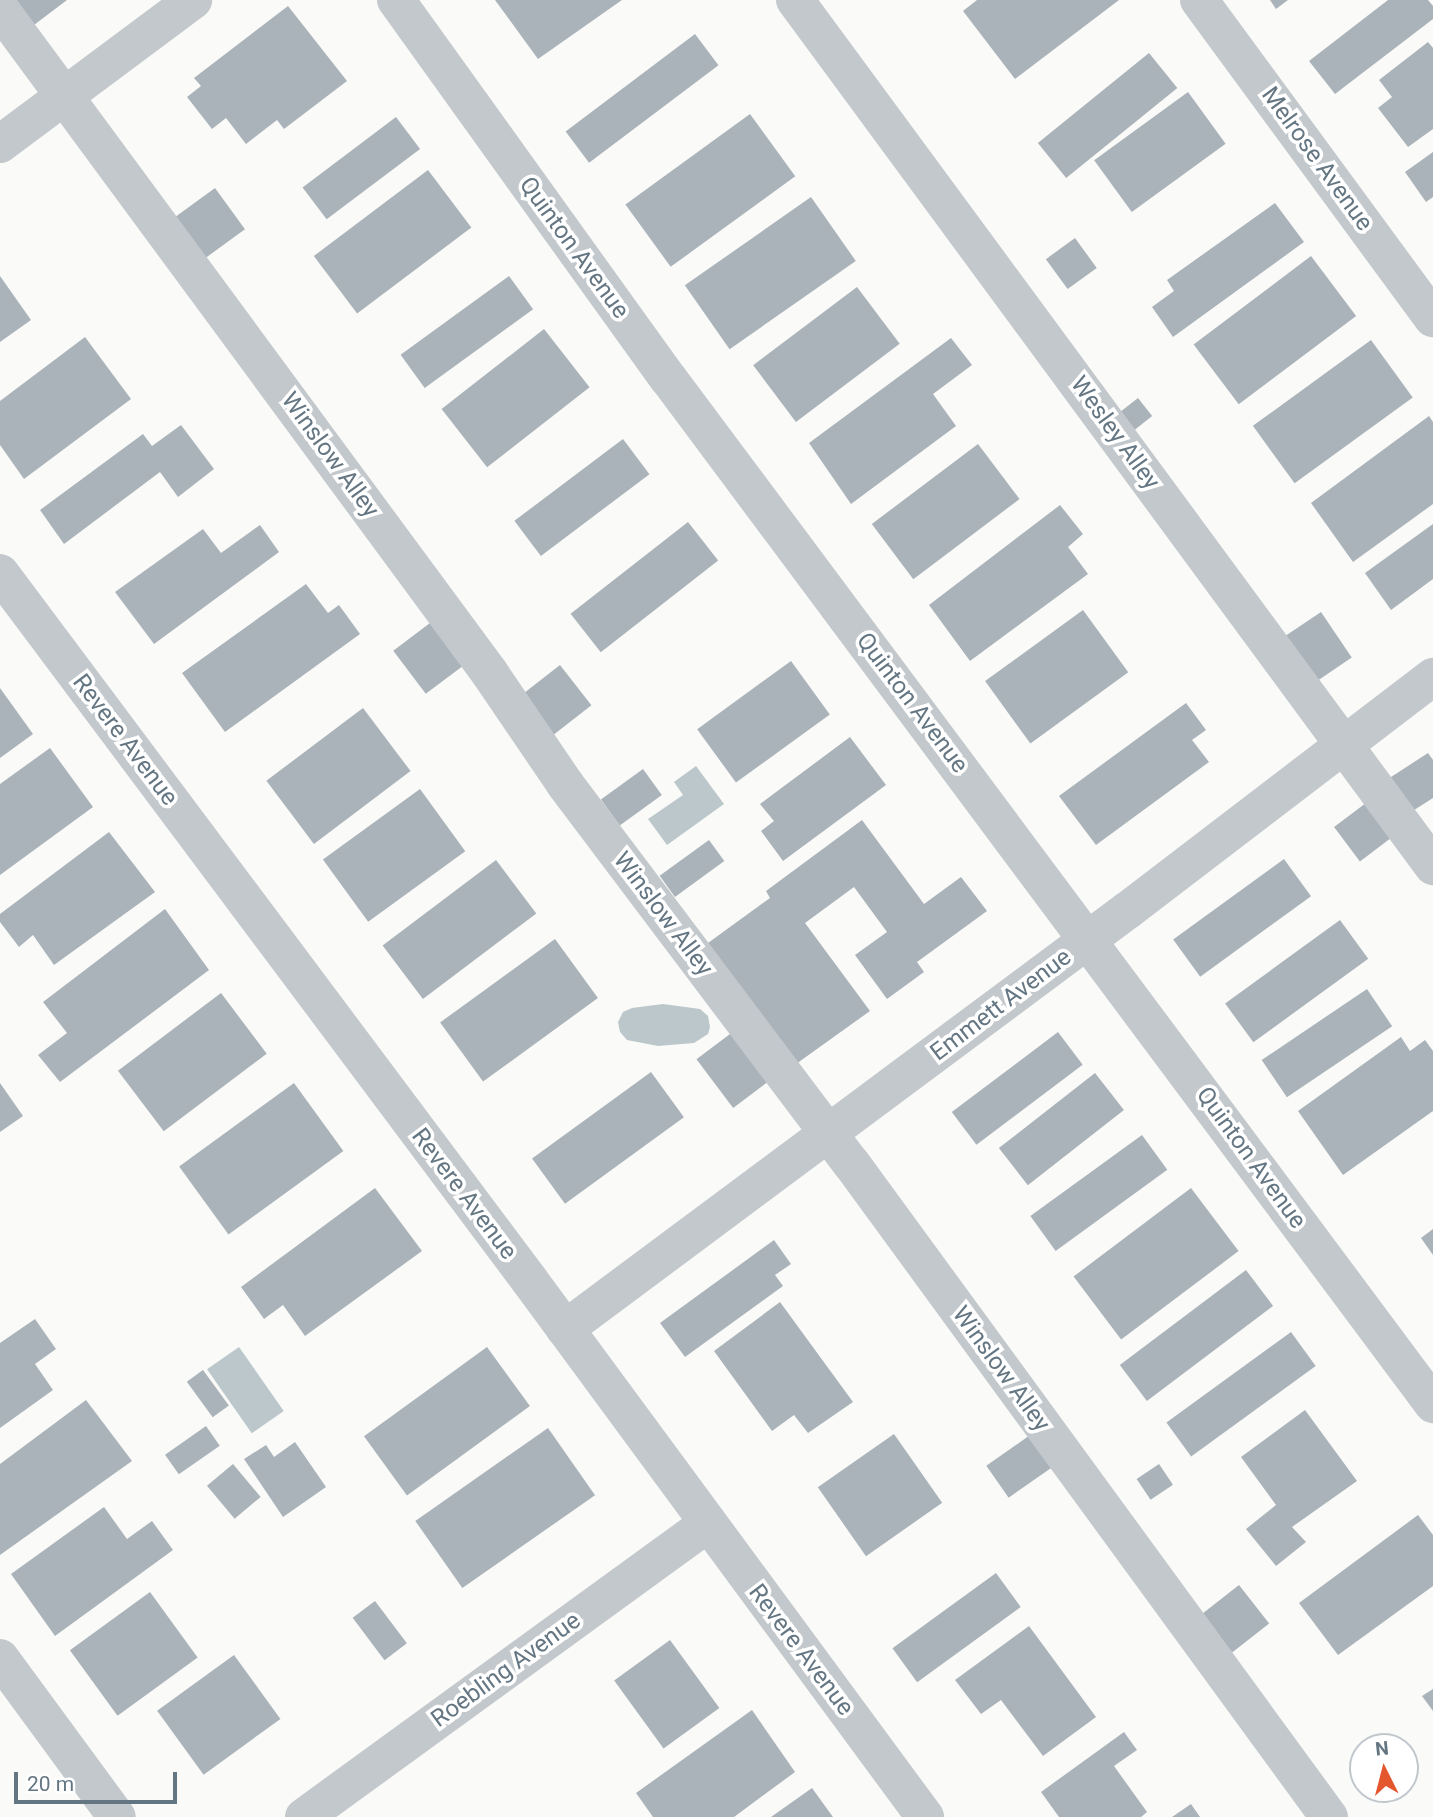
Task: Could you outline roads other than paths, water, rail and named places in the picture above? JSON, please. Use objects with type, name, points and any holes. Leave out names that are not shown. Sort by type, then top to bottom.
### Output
[{"type":"street","points":[[0,144],[193,0]]},
{"type":"street","name":"Quinton Avenue","points":[[396,0],[668,378],[1089,939],[1433,1404]]},
{"type":"street","name":"Wesley Alley","points":[[794,0],[1433,866]]},
{"type":"street","name":"Melrose Avenue","points":[[1199,0],[1433,318]]},
{"type":"street","name":"Winslow Alley","points":[[0,9],[489,672],[565,784],[829,1134],[1329,1817]]},
{"type":"street","name":"Revere Avenue","points":[[0,573],[565,1329],[925,1817]]},
{"type":"street","name":"Emmett Avenue","points":[[565,1329],[1089,939],[1342,743],[1433,677]]},
{"type":"street","name":"Roebling Avenue","points":[[304,1817],[708,1524]]},
{"type":"street","points":[[0,1658],[117,1817]]}]
